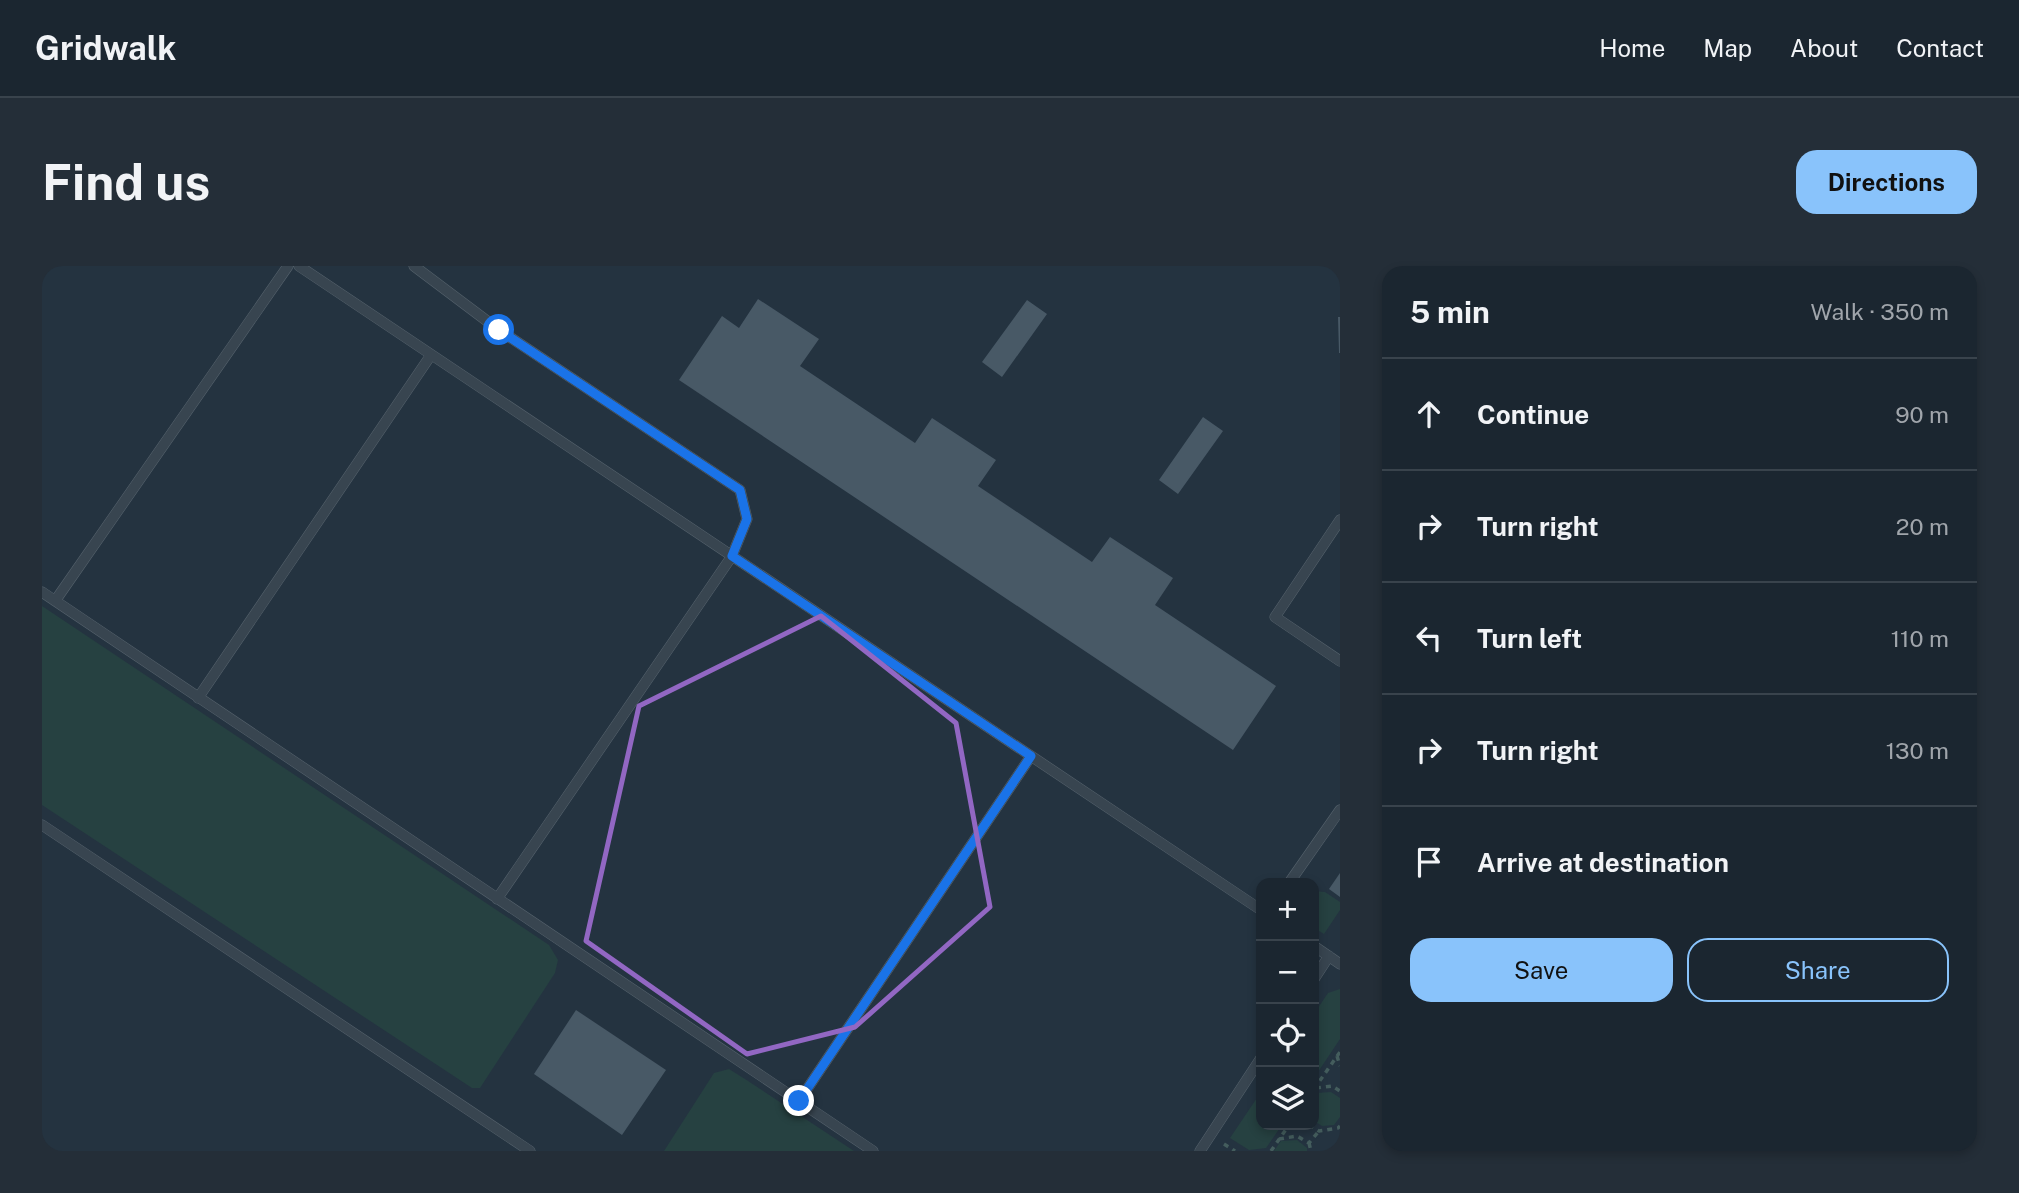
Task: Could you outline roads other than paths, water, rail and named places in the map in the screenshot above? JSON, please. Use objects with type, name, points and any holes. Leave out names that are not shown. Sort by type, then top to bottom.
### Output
[{"type":"lane","points":[[55,601],[288,266]]},
{"type":"lane","points":[[299,266],[1256,907]]},
{"type":"lane","points":[[414,266],[499,330],[740,490],[747,519],[732,556],[497,898]]},
{"type":"lane","points":[[198,698],[431,355]]},
{"type":"lane","points":[[1340,520],[1275,617],[1340,661]]},
{"type":"lane","points":[[42,593],[873,1151]]},
{"type":"lane","points":[[799,1101],[1031,756]]},
{"type":"lane","points":[[1292,878],[1340,810]]},
{"type":"lane","points":[[42,825],[530,1151]]},
{"type":"lane","points":[[1319,949],[1340,964]]},
{"type":"lane","points":[[1319,971],[1329,956]]},
{"type":"lane","points":[[1200,1151],[1256,1066]]}]
